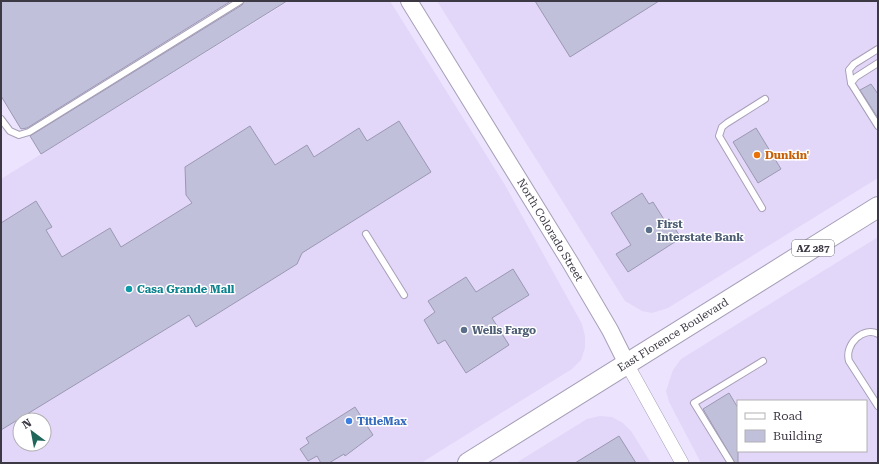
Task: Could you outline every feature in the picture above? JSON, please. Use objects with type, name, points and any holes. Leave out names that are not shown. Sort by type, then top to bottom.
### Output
[{"type":"main road","name":"East Florence Boulevard","points":[[468,463],[878,207]]},
{"type":"street","name":"North Colorado Street","points":[[409,1],[570,262],[610,330],[627,364],[682,463]]},
{"type":"lane","points":[[1,119],[10,131],[19,135],[29,132],[240,1]]},
{"type":"lane","points":[[878,50],[854,64],[849,70],[851,83],[878,126]]},
{"type":"lane","points":[[851,83],[856,77],[878,63]]},
{"type":"lane","points":[[762,208],[718,136],[722,127],[727,123],[765,99]]},
{"type":"lane","points":[[366,234],[404,295]]},
{"type":"lane","points":[[878,334],[873,331],[857,338],[848,348],[847,354],[849,361],[878,406]]},
{"type":"lane","points":[[731,463],[694,402],[763,361]]},
{"type":"shaded area","points":[[289,1],[390,1],[505,185],[582,324],[585,336],[585,348],[581,360],[572,369],[421,463],[1,463],[1,179]]},
{"type":"shaded area","points":[[437,1],[878,1],[878,178],[668,308],[652,313],[642,311],[625,301]]},
{"type":"shaded area","points":[[878,237],[878,463],[701,463],[669,402],[666,391],[673,370],[681,359]]},
{"type":"shaded area","points":[[600,416],[612,417],[623,423],[631,431],[651,463],[516,463],[587,419]]},
{"type":"building","points":[[1,1],[231,1],[27,128],[21,129],[1,96]]},
{"type":"building","points":[[244,1],[287,1],[41,154],[30,136],[242,5]]},
{"type":"building","points":[[535,1],[659,1],[570,57]]},
{"type":"building","points":[[871,84],[878,94],[878,118],[860,90]]},
{"type":"building","name":"Casa Grande Mall","points":[[399,121],[431,172],[302,253],[297,264],[196,327],[189,315],[30,412],[12,412],[12,423],[1,430],[1,223],[36,201],[52,227],[46,230],[62,257],[110,228],[121,247],[192,203],[186,195],[185,167],[250,126],[275,165],[307,145],[314,157],[359,128],[367,141]]},
{"type":"building","name":"Dunkin'","points":[[756,128],[781,169],[758,183],[733,142]]},
{"type":"building","name":"First Interstate Bank","points":[[642,193],[649,204],[653,202],[665,221],[669,219],[681,238],[628,272],[616,254],[631,245],[611,213]]},
{"type":"building","name":"Wells Fargo","points":[[513,269],[529,295],[492,318],[509,345],[466,373],[445,340],[438,344],[424,320],[435,312],[428,301],[466,277],[476,292]]},
{"type":"building","points":[[729,393],[737,406],[738,463],[735,463],[703,409]]},
{"type":"building","name":"TitleMax","points":[[355,407],[373,435],[345,456],[344,454],[329,463],[321,463],[317,456],[308,461],[300,449],[309,443],[306,438]]},
{"type":"building","points":[[619,436],[636,463],[575,463]]},
{"type":"place","name":"Dunkin'","points":[[757,155]]},
{"type":"place","name":"First Interstate Bank","points":[[649,230]]},
{"type":"place","name":"Casa Grande Mall","points":[[129,289]]},
{"type":"place","name":"Wells Fargo","points":[[464,330]]},
{"type":"place","name":"TitleMax","points":[[349,421]]}]
